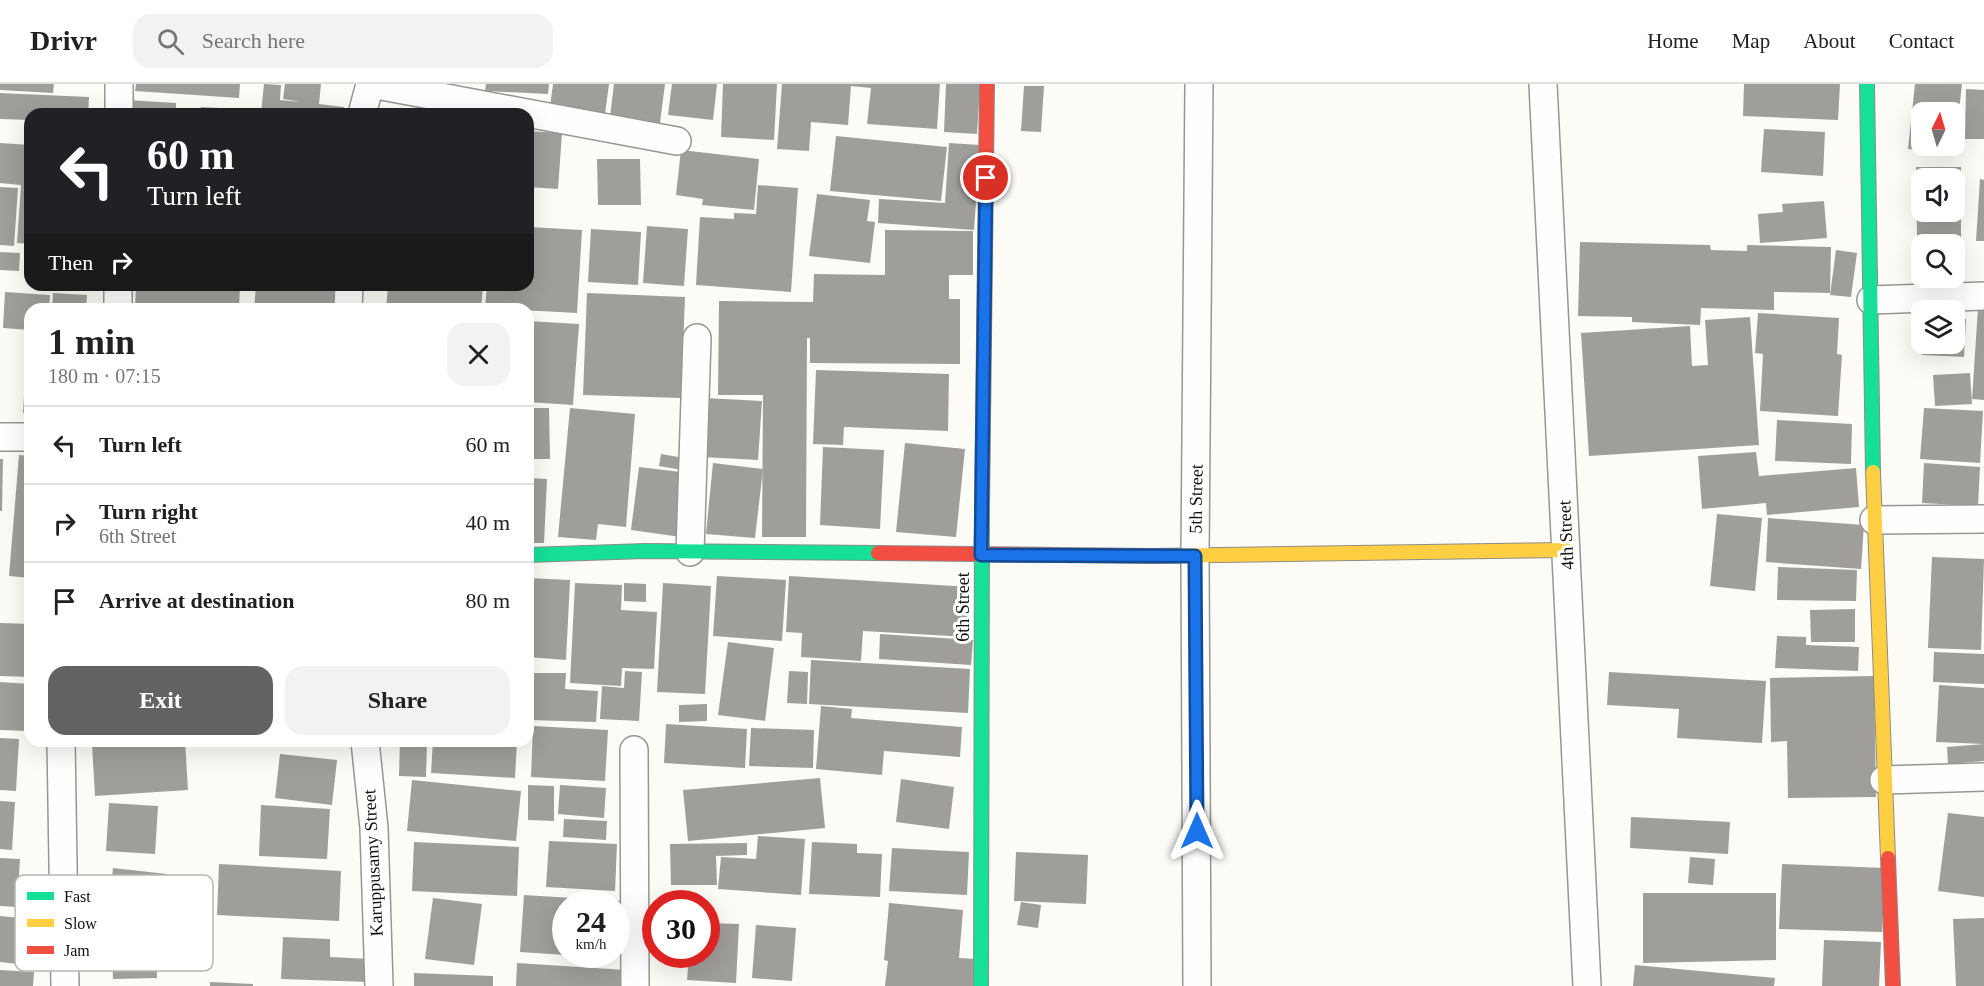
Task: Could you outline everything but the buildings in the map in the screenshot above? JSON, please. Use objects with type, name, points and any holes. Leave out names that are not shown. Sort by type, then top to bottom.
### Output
[{"type":"street","points":[[119,84],[119,108]]},
{"type":"street","points":[[364,108],[370,84],[499,108]]},
{"type":"street","name":"6th Street","points":[[981,986],[981,555],[987,84]]},
{"type":"street","name":"5th Street","points":[[1197,986],[1195,556],[1199,84]]},
{"type":"street","name":"4th Street","points":[[1543,84],[1587,986]]},
{"type":"street","points":[[1867,84],[1875,520],[1893,986]]},
{"type":"street","points":[[534,114],[677,141]]},
{"type":"street","points":[[1871,300],[1984,296]]},
{"type":"street","points":[[690,552],[697,338]]},
{"type":"street","points":[[0,437],[24,437]]},
{"type":"street","points":[[1875,520],[1984,519]]},
{"type":"street","points":[[534,555],[690,552],[1195,556],[1566,550]]},
{"type":"street","points":[[61,747],[63,875]]},
{"type":"street","name":"Karuppusamy Street","points":[[365,747],[374,828],[379,986]]},
{"type":"street","points":[[634,750],[635,986]]},
{"type":"street","points":[[1884,780],[1984,777]]},
{"type":"street","points":[[65,971],[65,986]]},
{"type":"traffic: fast","points":[[1867,84],[1873,472]]},
{"type":"traffic: fast","points":[[981,986],[982,508]]},
{"type":"traffic: fast","points":[[534,555],[645,551],[878,553]]},
{"type":"traffic: slow","points":[[1873,472],[1888,858]]},
{"type":"traffic: slow","points":[[1151,556],[1567,550]]},
{"type":"traffic: jam","points":[[982,508],[987,84]]},
{"type":"traffic: jam","points":[[878,553],[1151,556]]},
{"type":"traffic: jam","points":[[1888,858],[1893,986]]},
{"type":"route","points":[[986,178],[981,555],[1195,556],[1197,831]]}]
